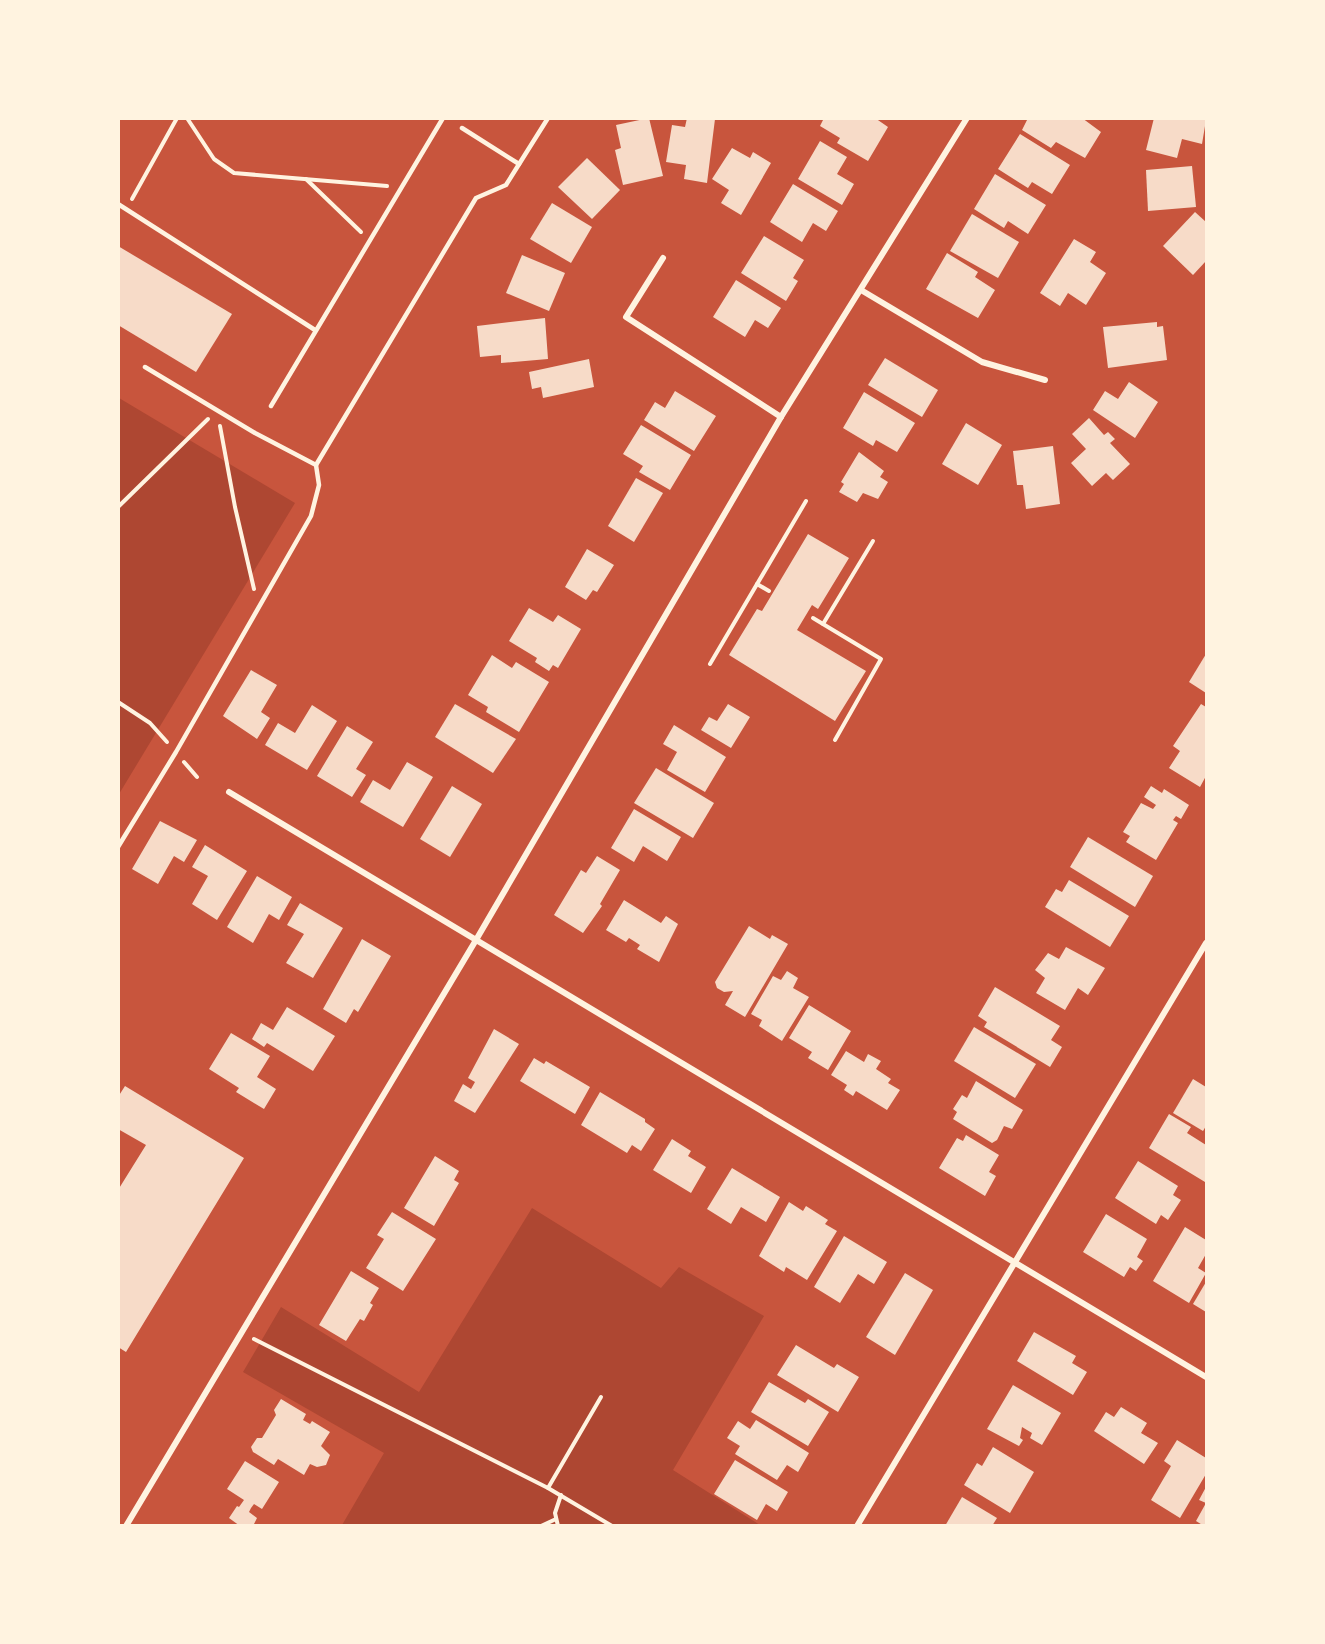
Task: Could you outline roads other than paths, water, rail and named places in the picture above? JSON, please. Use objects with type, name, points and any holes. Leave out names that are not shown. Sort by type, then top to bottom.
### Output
[{"type":"street","points":[[126,1526],[476,940],[781,417],[967,118]]},
{"type":"street","points":[[663,258],[626,317],[781,417]]},
{"type":"street","points":[[861,290],[982,362],[1045,380]]},
{"type":"street","points":[[229,792],[1017,1261],[1206,1377]]},
{"type":"street","points":[[857,1526],[1206,943]]},
{"type":"lane","points":[[271,406],[399,188],[443,118]]},
{"type":"lane","points":[[118,848],[176,752],[310,516],[319,485],[316,465],[476,198],[506,185],[548,118]]},
{"type":"lane","points":[[462,128],[519,164]]},
{"type":"lane","points":[[118,204],[315,330]]},
{"type":"lane","points":[[145,367],[217,411],[316,465]]}]
